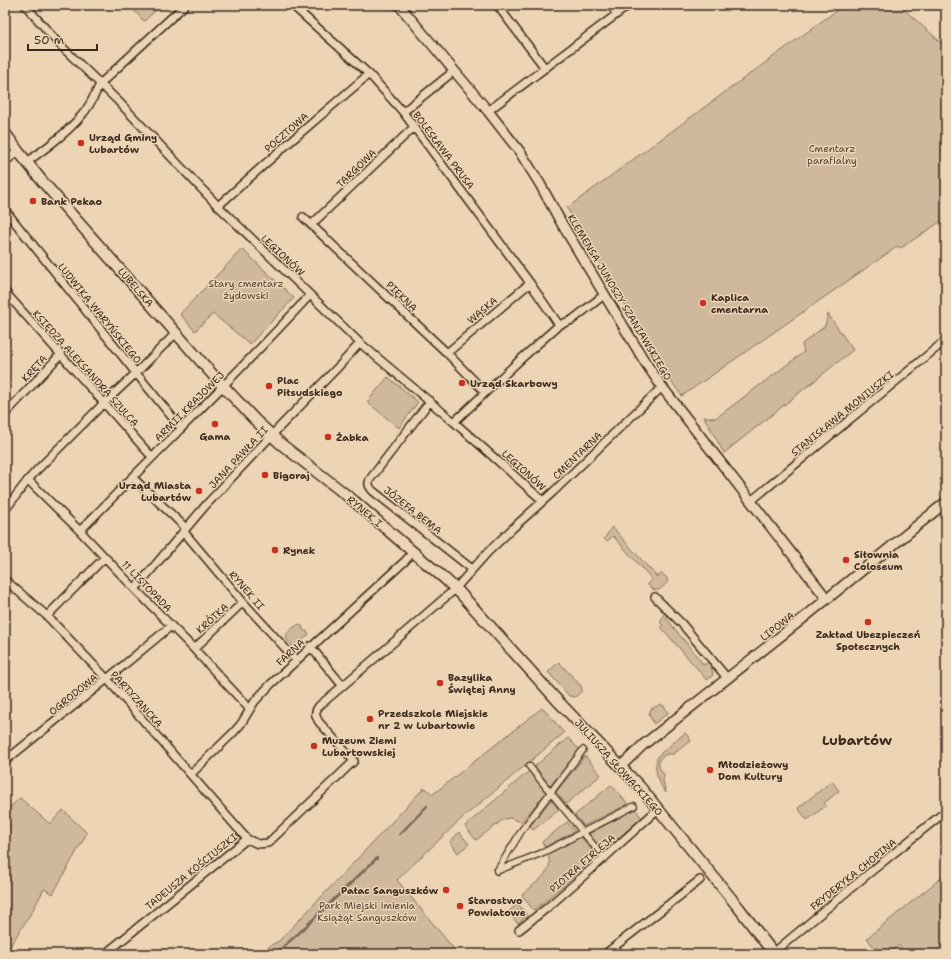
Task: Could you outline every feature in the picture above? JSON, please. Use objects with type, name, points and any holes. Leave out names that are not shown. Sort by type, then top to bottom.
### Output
[{"type":"main road","name":"LUBELSKA","points":[[5,133],[47,187],[176,333],[247,411],[272,436]]},
{"type":"main road","name":"RYNEK I","points":[[272,436],[354,501],[456,589]]},
{"type":"main road","name":"JULIUSZA SŁOWACKIEGO","points":[[456,589],[556,699],[640,787],[738,908],[773,954]]},
{"type":"street","name":"LEGIONÓW","points":[[25,5],[59,44],[118,101],[218,206],[360,343],[430,401],[543,501]]},
{"type":"street","points":[[27,162],[71,127],[83,114],[100,84],[185,5]]},
{"type":"street","name":"BOLESŁAWA PRUSA","points":[[292,5],[369,74],[403,112],[560,325]]},
{"type":"street","name":"KLEMENSA JUNOSZY SZANIAWSKIEGO","points":[[398,5],[488,111],[520,152],[604,295],[662,387],[828,599]]},
{"type":"street","points":[[498,5],[545,68]]},
{"type":"street","points":[[610,5],[617,14]]},
{"type":"street","points":[[488,111],[629,5]]},
{"type":"street","points":[[403,112],[454,71]]},
{"type":"street","name":"POCZTOWA","points":[[218,206],[369,74]]},
{"type":"street","name":"TARGOWA","points":[[312,224],[414,127]]},
{"type":"street","points":[[5,162],[18,151]]},
{"type":"street","name":"LUDWIKA WARYŃSKIEGO","points":[[5,210],[181,428]]},
{"type":"street","name":"PIĘKNA","points":[[303,217],[447,353],[485,392]]},
{"type":"street","name":"WĄSKA","points":[[447,353],[530,283]]},
{"type":"street","name":"KSIĘDZA ALEKSANDRA SZULCA","points":[[5,292],[152,457]]},
{"type":"street","name":"ARMII KRAJOWEJ","points":[[80,531],[224,386],[310,295]]},
{"type":"street","points":[[454,422],[520,359],[560,325],[572,320],[604,295]]},
{"type":"street","points":[[5,510],[28,480],[176,333]]},
{"type":"street","name":"STANISŁAWA MONIUSZKI","points":[[751,501],[946,340]]},
{"type":"street","name":"JANA PAWŁA II","points":[[135,589],[185,530],[360,343]]},
{"type":"street","name":"KRĘTA","points":[[5,414],[61,354]]},
{"type":"street","name":"CMENTARNA","points":[[456,589],[472,569],[493,547],[662,387]]},
{"type":"street","name":"JÓZEFA BEMA","points":[[430,401],[371,478],[369,481],[370,489],[472,569]]},
{"type":"street","name":"RYNEK II","points":[[132,477],[185,530],[243,602],[296,660]]},
{"type":"street","name":"11 LISTOPADA","points":[[28,480],[106,557],[250,709]]},
{"type":"street","name":"LIPOWA","points":[[620,767],[640,748],[828,599],[946,502]]},
{"type":"street","name":"FARNA","points":[[191,774],[241,724],[262,692],[413,552]]},
{"type":"street","points":[[47,616],[106,557]]},
{"type":"street","name":"PARTYZANCKA","points":[[5,580],[47,616],[107,679],[246,839]]},
{"type":"street","name":"TADEUSZA KOŚCIUSZKI","points":[[105,954],[246,839],[258,844],[268,843],[354,761],[319,722],[315,711],[342,685],[456,589]]},
{"type":"street","points":[[655,597],[682,624],[728,679]]},
{"type":"street","name":"KRÓTKA","points":[[194,649],[243,602]]},
{"type":"street","name":"OGRODOWA","points":[[5,761],[171,626]]},
{"type":"street","points":[[310,646],[342,685]]},
{"type":"street","points":[[583,750],[522,830],[497,871],[544,852],[634,806]]},
{"type":"street","points":[[529,766],[604,858]]},
{"type":"street","name":"PIOTRA FIRLEJA","points":[[518,930],[548,907],[658,809]]},
{"type":"street","name":"FRYDERYKA CHOPINA","points":[[773,954],[946,811]]},
{"type":"street","points":[[605,954],[700,880]]},
{"type":"green space","points":[[162,5],[144,21],[130,6]]},
{"type":"green space","name":"Cmentarz parafialny","points":[[844,5],[899,5],[946,47],[946,218],[901,248],[898,246],[682,396],[664,372],[567,208]]},
{"type":"green space","name":"Stary cmentarz żydowski","points":[[242,249],[294,298],[250,344],[213,314],[195,331],[180,314]]},
{"type":"green space","points":[[828,314],[853,350],[724,453],[704,417],[716,418],[804,352],[802,344],[825,326]]},
{"type":"green space","points":[[388,377],[418,402],[399,428],[367,402]]},
{"type":"green space","points":[[612,527],[657,577],[661,574],[666,576],[668,581],[663,587],[655,590],[650,587],[647,584],[652,579],[613,536],[607,541],[604,539]]},
{"type":"green space","points":[[666,610],[671,614],[666,618],[704,665],[708,662],[711,665],[713,675],[707,680],[661,627],[663,625],[660,622]]},
{"type":"green space","points":[[299,624],[302,626],[304,631],[308,632],[309,634],[296,646],[294,646],[288,641],[286,636],[289,631]]},
{"type":"green space","points":[[559,662],[581,686],[582,691],[575,697],[569,696],[548,672]]},
{"type":"green space","points":[[661,704],[668,713],[654,724],[649,714],[651,709]]},
{"type":"green space","name":"Park Miejski imienia Książąt Sanguszków","points":[[542,708],[564,733],[460,820],[397,880],[458,954],[261,954],[271,945],[279,941],[424,788],[427,789],[432,795]]},
{"type":"green space","points":[[685,733],[691,741],[673,754],[664,755],[661,757],[659,763],[659,767],[664,774],[663,781],[666,793],[658,779],[656,769],[657,758]]},
{"type":"green space","points":[[568,738],[580,750],[550,786],[535,766]]},
{"type":"green space","points":[[585,756],[601,775],[566,804],[556,792]]},
{"type":"green space","points":[[529,771],[546,793],[521,822],[510,818],[504,819],[476,840],[465,826]]},
{"type":"green space","points":[[832,781],[839,791],[824,803],[826,806],[807,820],[798,808]]},
{"type":"green space","points":[[611,785],[628,804],[584,826],[575,815]]},
{"type":"green space","points":[[20,798],[50,824],[63,810],[87,833],[53,894],[44,889],[33,910],[5,954],[5,834],[11,826],[5,822],[5,812]]},
{"type":"green space","points":[[551,800],[559,810],[533,830],[530,826]]},
{"type":"green space","points":[[635,809],[642,818],[603,851],[589,834]]},
{"type":"green space","points":[[567,822],[575,831],[545,847],[542,842]]},
{"type":"green space","points":[[459,832],[469,844],[458,853],[450,842]]},
{"type":"green space","points":[[581,837],[597,856],[533,910],[522,895],[547,871],[549,867],[548,854]]},
{"type":"green space","points":[[946,874],[946,942],[932,954],[906,954],[899,945],[888,954],[879,954],[867,938]]},
{"type":"green space","points":[[518,904],[527,915],[519,923],[517,923],[508,912]]},
{"type":"waterway","points":[[400,834],[427,806]]},
{"type":"waterway","points":[[275,954],[377,858]]},
{"type":"place","name":"Urząd Gminy Lubartów","points":[[81,143]]},
{"type":"place","name":"Bank Pekao","points":[[33,201]]},
{"type":"place","name":"Kaplica cmentarna","points":[[703,303]]},
{"type":"place","name":"Urząd Skarbowy","points":[[462,383]]},
{"type":"place","name":"Plac Piłsudskiego","points":[[269,386]]},
{"type":"place","name":"Gama","points":[[215,424]]},
{"type":"place","name":"Żabka","points":[[328,437]]},
{"type":"place","name":"Bigoraj","points":[[265,475]]},
{"type":"place","name":"Urząd Miasta Lubartów","points":[[199,491]]},
{"type":"place","name":"Rynek","points":[[275,550]]},
{"type":"place","name":"Siłownia Coloseum","points":[[846,560]]},
{"type":"place","name":"Zakład Ubezpieczeń Społecznych","points":[[868,622]]},
{"type":"place","name":"Bazylika Świętej Anny","points":[[440,683]]},
{"type":"place","name":"Przedszkole Miejskie nr 2 w Lubartowie","points":[[370,719]]},
{"type":"place","name":"Muzeum Ziemi Lubartowskiej","points":[[314,746]]},
{"type":"place","name":"Młodzieżowy Dom Kultury","points":[[710,770]]},
{"type":"place","name":"Pałac Sanguszków","points":[[446,890]]},
{"type":"place","name":"Starostwo Powiatowe","points":[[460,906]]},
{"type":"district","name":"Lubartów","points":[[857,740]]}]
